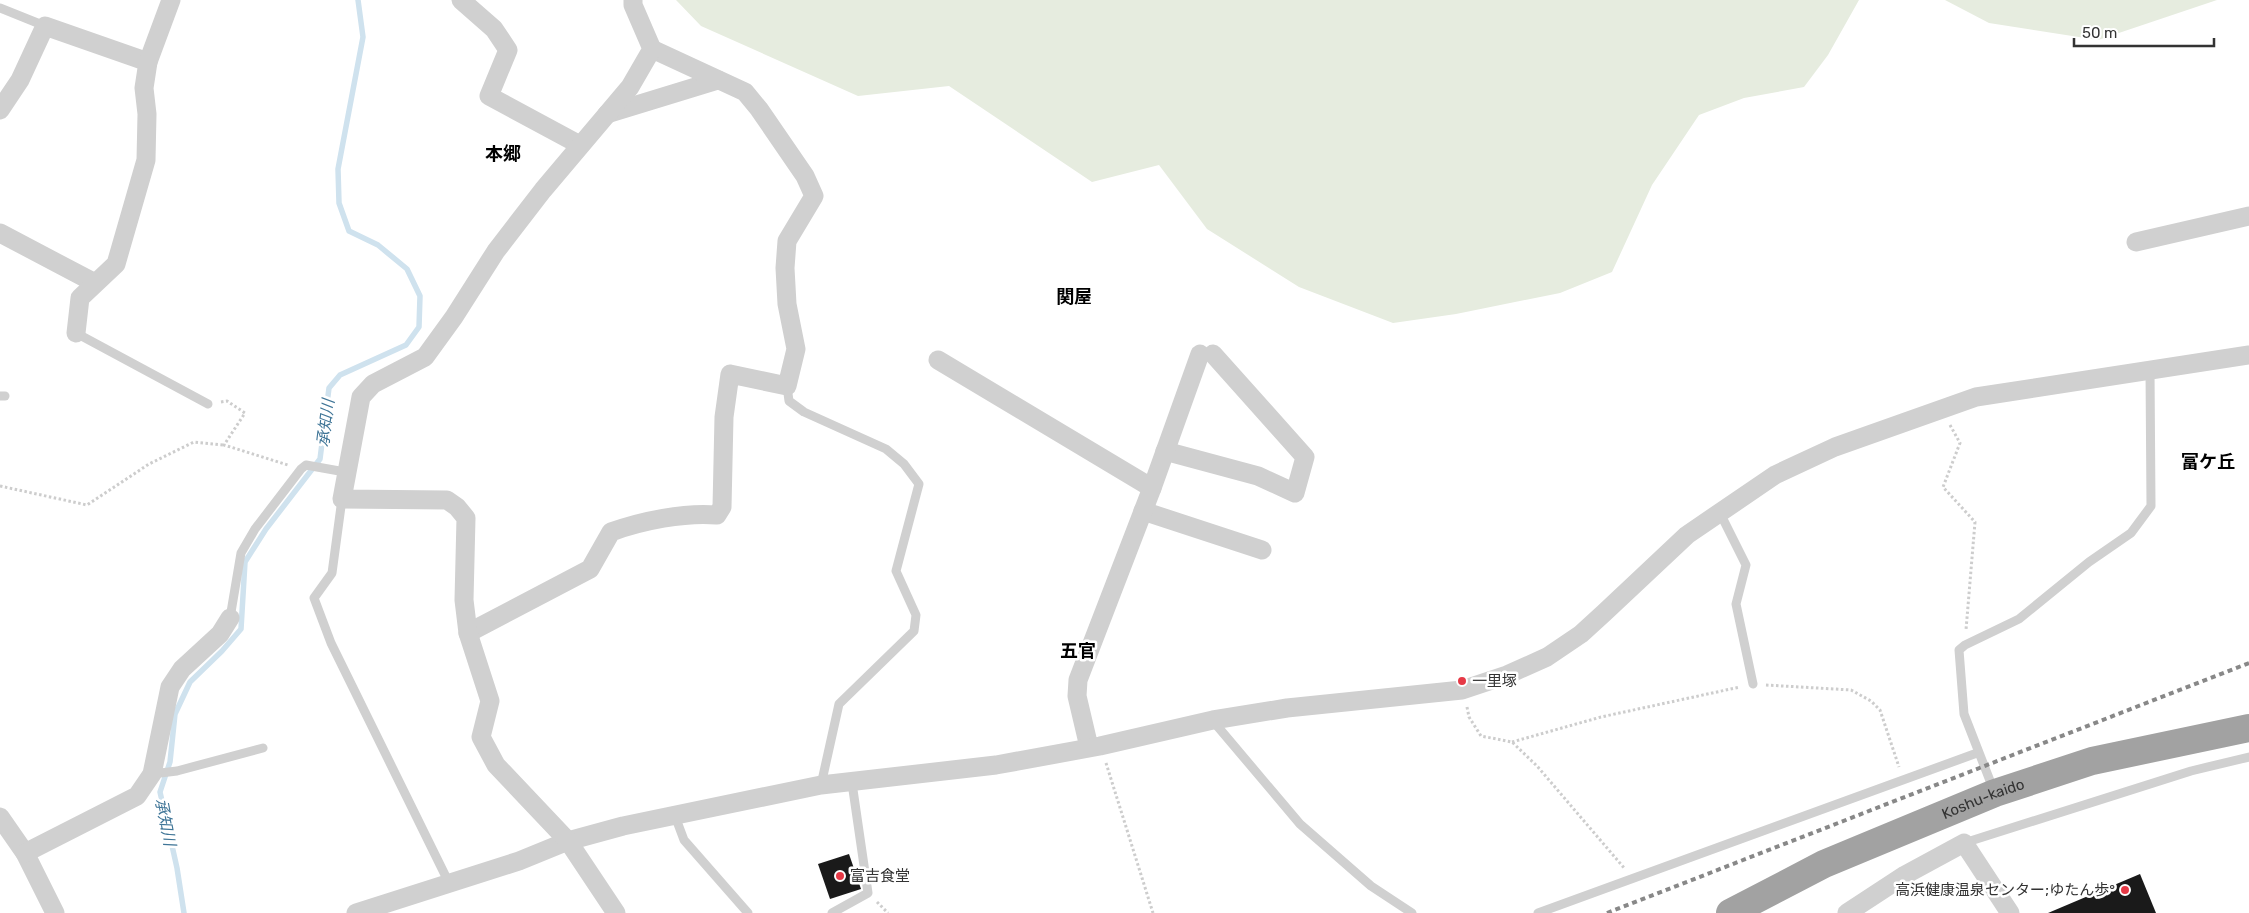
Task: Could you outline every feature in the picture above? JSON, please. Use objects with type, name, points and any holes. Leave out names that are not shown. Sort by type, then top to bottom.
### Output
[{"type":"highway","name":"Koshu-kaido","points":[[1730,913],[1824,864],[1995,794],[2092,761],[2249,728]]},
{"type":"street","points":[[76,333],[80,298],[116,264],[146,160],[147,114],[144,88],[148,62],[172,0]]},
{"type":"street","points":[[461,0],[494,29],[508,50],[489,96],[580,145]]},
{"type":"street","points":[[468,633],[590,569],[611,532],[627,526],[699,513],[717,515],[722,507],[724,417],[730,374],[787,386],[796,350],[787,304],[785,268],[787,241],[814,196],[805,176],[759,109],[745,92],[652,49],[633,5],[633,0]]},
{"type":"street","points":[[0,110],[20,80],[44,26],[148,62]]},
{"type":"street","points":[[616,913],[568,841],[496,765],[481,737],[490,701],[468,633],[464,600],[466,518],[457,507],[447,500],[342,499],[345,472],[361,397],[373,384],[425,357],[454,317],[496,251],[543,190],[630,87],[652,49]]},
{"type":"street","points":[[606,114],[718,80]]},
{"type":"street","points":[[2136,242],[2249,216]]},
{"type":"street","points":[[0,233],[95,283]]},
{"type":"street","points":[[1095,746],[1077,696],[1078,680],[1165,451],[1207,354],[1305,457],[1295,493],[1258,476],[1165,451]]},
{"type":"street","points":[[356,913],[388,908],[449,883],[519,861],[568,841],[623,826],[821,785],[852,783],[996,765],[1213,720],[1287,708],[1462,690],[1507,675],[1547,657],[1604,613],[1687,535],[1719,511],[1775,475],[1826,451],[1976,397],[2249,355]]},
{"type":"street","points":[[938,360],[1152,488]]},
{"type":"street","points":[[1143,511],[1262,550]]},
{"type":"street","points":[[25,853],[137,796],[157,773],[170,687],[182,669],[220,634],[230,618]]},
{"type":"street","points":[[0,817],[25,853],[55,913]]},
{"type":"street","points":[[1847,913],[1904,875],[1964,843],[2010,913]]},
{"type":"lane","points":[[0,8],[44,26]]},
{"type":"lane","points":[[76,333],[208,404]]},
{"type":"lane","points":[[1995,794],[1964,714],[1958,650],[2019,619],[2089,562],[2131,533],[2151,506],[2150,370]]},
{"type":"lane","points":[[787,386],[789,401],[804,412],[886,449],[904,464],[920,484],[896,571],[916,615],[914,631],[839,704],[821,785]]},
{"type":"lane","points":[[230,618],[241,553],[255,529],[301,469],[306,465],[345,472]]},
{"type":"lane","points":[[342,499],[332,573],[314,598],[331,643],[449,883]]},
{"type":"lane","points":[[1719,511],[1746,565],[1736,604],[1753,684]]},
{"type":"lane","points":[[1213,720],[1300,824],[1371,886],[1412,913]]},
{"type":"lane","points":[[157,773],[177,771],[263,748]]},
{"type":"lane","points":[[1538,913],[1978,753]]},
{"type":"lane","points":[[1964,843],[2191,771],[2249,757]]},
{"type":"lane","points":[[832,913],[868,893],[852,783]]},
{"type":"lane","points":[[675,816],[684,840],[748,913]]},
{"type":"path","points":[[208,404],[227,400],[245,413],[224,445]]},
{"type":"path","points":[[1940,409],[1960,443],[1942,487],[1975,522],[1965,645]]},
{"type":"path","points":[[0,486],[87,505],[149,464],[194,442],[224,445],[301,469]]},
{"type":"path","points":[[1462,690],[1469,717],[1481,736],[1512,742],[1601,717],[1753,684],[1851,690],[1871,701],[1880,710],[1904,781]]},
{"type":"path","points":[[1512,742],[1537,766],[1634,879]]},
{"type":"path","points":[[1095,746],[1153,913]]},
{"type":"shaded area","points":[[676,0],[1859,0],[1828,55],[1804,87],[1744,98],[1699,115],[1652,185],[1612,272],[1560,293],[1456,314],[1393,323],[1299,287],[1207,229],[1159,165],[1092,182],[949,86],[858,96],[701,26]]},
{"type":"shaded area","points":[[1945,0],[2217,0],[2098,40],[1989,23]]},
{"type":"building","name":"富吉食堂","points":[[849,854],[861,889],[830,899],[818,864]]},
{"type":"building","name":"高浜健康温泉センター;ゆたん歩°","points":[[2140,874],[2156,913],[2048,913]]},
{"type":"waterway","name":"承知川","points":[[184,913],[177,868],[160,792],[170,762],[175,714],[190,682],[222,651],[241,629],[245,562],[266,529],[320,459],[329,388],[340,375],[406,345],[419,327],[420,296],[407,269],[378,245],[349,231],[339,203],[338,169],[363,37],[358,0]]},
{"type":"railway","points":[[1607,913],[2249,663]]},
{"type":"place","name":"一里塚","points":[[1462,681]]},
{"type":"place","name":"富吉食堂","points":[[840,876]]},
{"type":"place","name":"高浜健康温泉センター;ゆたん歩°","points":[[2125,890]]},
{"type":"district","name":"本郷","points":[[503,154]]},
{"type":"district","name":"関屋","points":[[1074,297]]},
{"type":"district","name":"富ケ丘","points":[[2208,462]]},
{"type":"district","name":"五官","points":[[1078,651]]}]
